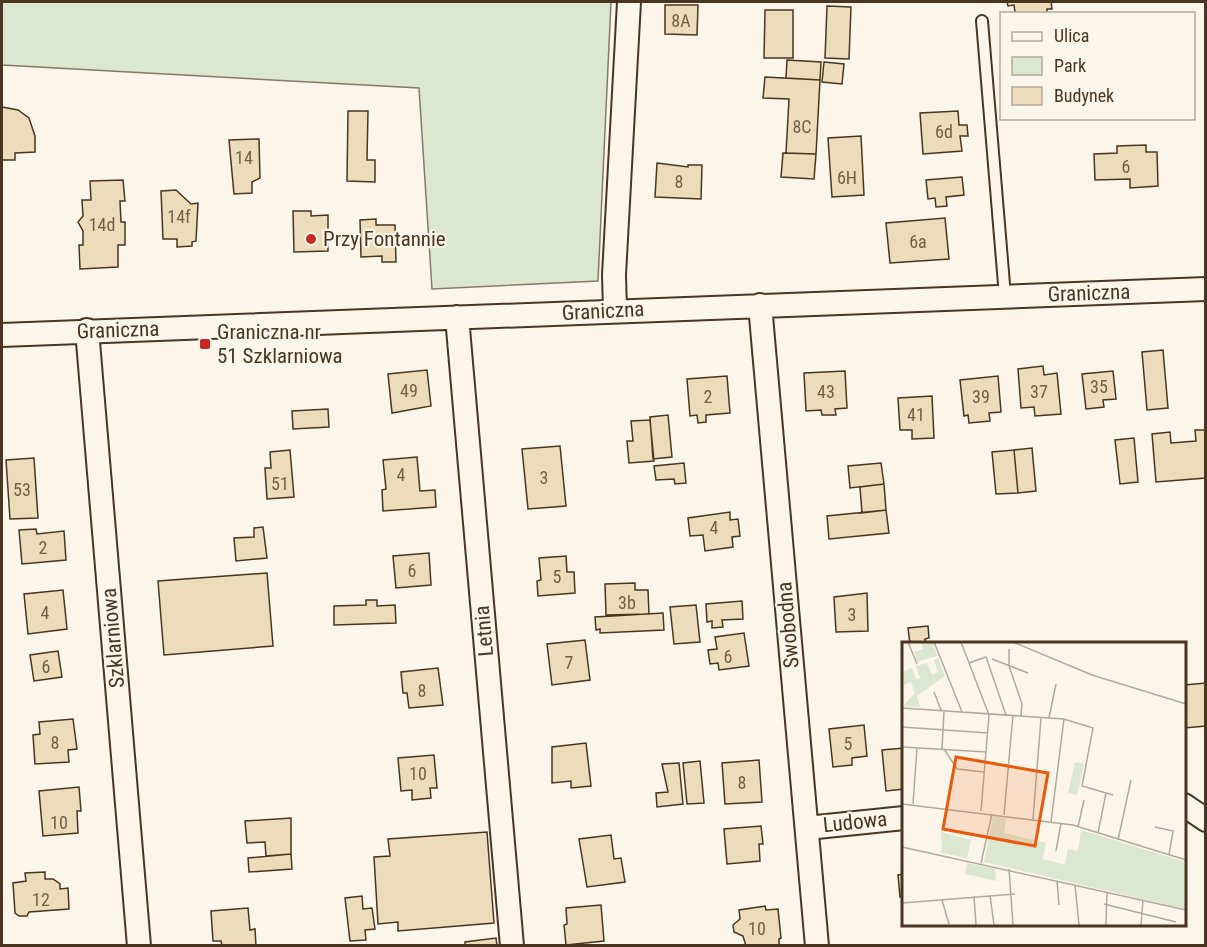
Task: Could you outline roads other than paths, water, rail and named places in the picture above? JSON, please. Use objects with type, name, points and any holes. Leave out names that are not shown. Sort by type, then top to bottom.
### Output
[{"type":"street","points":[[615,311],[614,275],[629,2]]},
{"type":"street","name":"Graniczna","points":[[2,335],[1206,289]]},
{"type":"street","name":"Swobodna","points":[[760,305],[817,945]]},
{"type":"street","name":"Letnia","points":[[457,317],[512,945]]},
{"type":"street","name":"Szklarniowa","points":[[87,330],[139,945]]},
{"type":"street","points":[[1186,806],[1206,820]]},
{"type":"street","name":"Ludowa","points":[[807,828],[902,818]]},
{"type":"lane","points":[[982,21],[1005,296]]},
{"type":"place","name":"Przy Fontannie","points":[[311,239]]},
{"type":"place","name":"Graniczna nr 51 Szklarniowa","points":[[205,344]]}]
